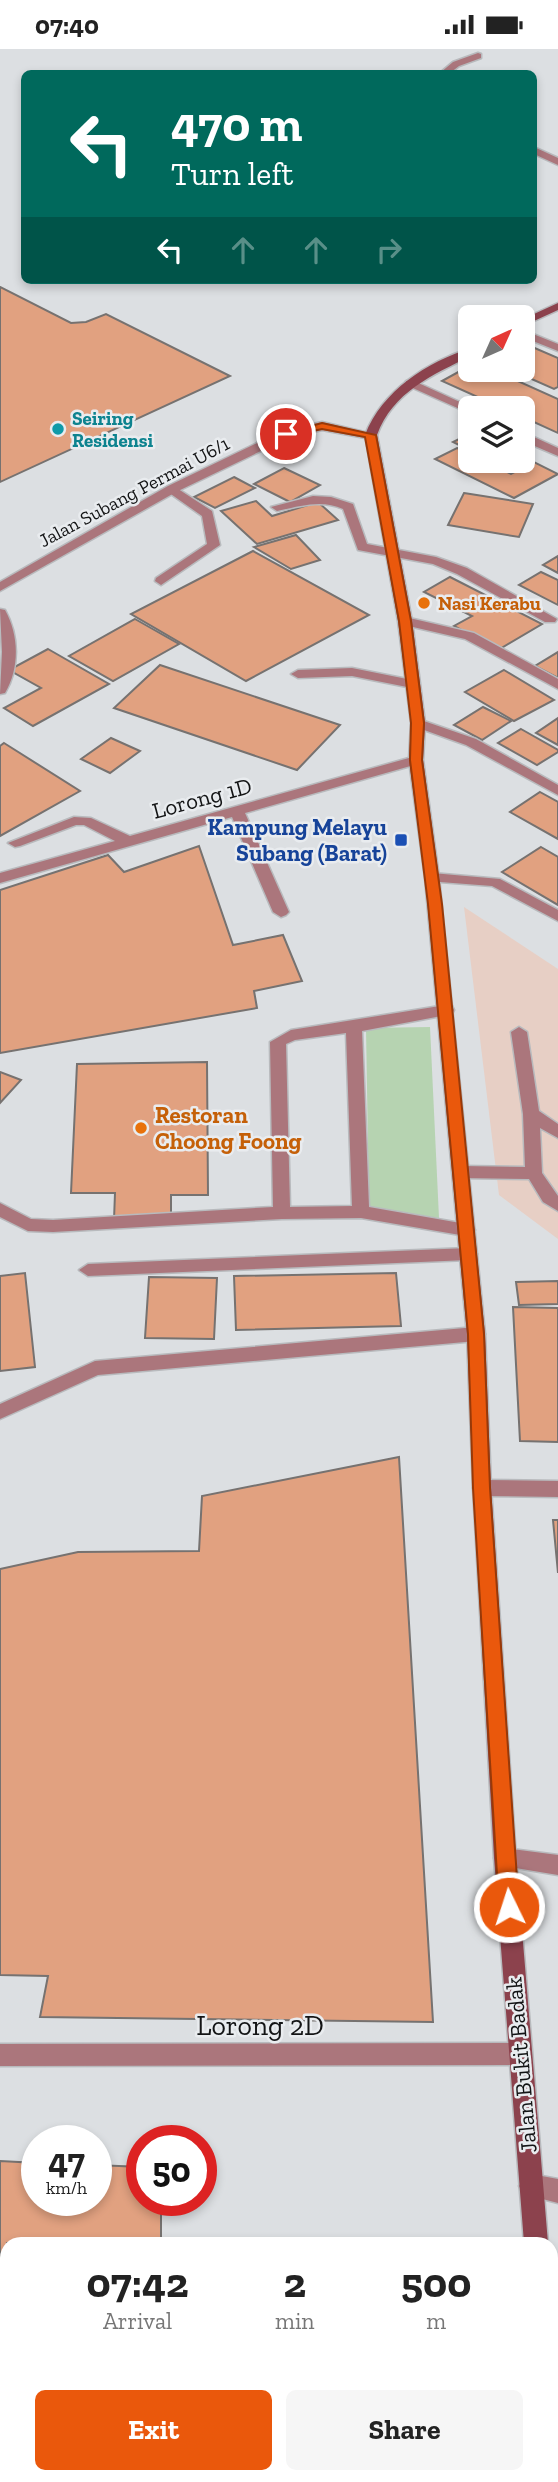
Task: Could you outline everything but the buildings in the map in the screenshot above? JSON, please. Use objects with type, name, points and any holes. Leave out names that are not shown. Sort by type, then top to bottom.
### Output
[{"type":"main road","points":[[536,317],[557,307]]},
{"type":"main road","points":[[370,435],[382,411],[410,383],[458,358]]},
{"type":"main road","name":"Jalan Bukit Badak","points":[[370,435],[405,621],[418,723],[416,760],[446,1010],[476,1334],[482,1488],[505,1858],[535,2237]]},
{"type":"street","points":[[449,70],[456,64],[478,56]]},
{"type":"street","points":[[537,152],[558,162]]},
{"type":"street","points":[[536,339],[558,348]]},
{"type":"street","points":[[410,383],[458,405]]},
{"type":"street","name":"Jalan Subang Permai U6/1","points":[[2,583],[172,489],[302,429],[322,426],[370,435]]},
{"type":"street","points":[[535,441],[558,452]]},
{"type":"street","points":[[161,581],[214,545],[208,515],[172,489]]},
{"type":"street","points":[[277,507],[326,498],[339,501],[349,507],[362,547],[436,561],[462,571],[550,619]]},
{"type":"street","points":[[0,613],[6,628],[9,666],[0,691]]},
{"type":"street","points":[[405,621],[469,636],[558,685]]},
{"type":"street","points":[[298,674],[352,672],[412,684]]},
{"type":"street","points":[[418,723],[471,742],[558,791]]},
{"type":"street","name":"Lorong 1D","points":[[0,879],[416,760]]},
{"type":"street","points":[[238,813],[281,912]]},
{"type":"street","points":[[15,843],[74,821],[86,821],[128,841]]},
{"type":"street","points":[[432,878],[495,882],[558,916]]},
{"type":"street","points":[[282,1213],[278,1042],[291,1035],[354,1027],[446,1010]]},
{"type":"street","points":[[354,1027],[361,1212]]},
{"type":"street","points":[[519,1032],[531,1114],[534,1173],[549,1198],[558,1205]]},
{"type":"street","points":[[531,1114],[558,1132]]},
{"type":"street","points":[[461,1172],[534,1173]]},
{"type":"street","points":[[0,1209],[28,1225],[361,1212],[466,1230]]},
{"type":"street","points":[[88,1270],[468,1254]]},
{"type":"street","points":[[0,1412],[96,1368],[476,1334]]},
{"type":"street","points":[[482,1488],[558,1489]]},
{"type":"street","points":[[505,1858],[558,1865]]},
{"type":"street","name":"Lorong 2D","points":[[0,2055],[520,2055]]},
{"type":"street","points":[[531,2186],[558,2191]]},
{"type":"shaded area","points":[[464,907],[558,969],[558,1239],[499,1195]]},
{"type":"green space","points":[[430,1027],[439,1218],[369,1207],[366,1028]]},
{"type":"place","name":"Seiring Residensi","points":[[58,429]]},
{"type":"place","name":"Nasi Kerabu","points":[[424,603]]},
{"type":"place","name":"Kampung Melayu Subang (Barat)","points":[[401,840]]},
{"type":"place","name":"Restoran Choong Foong","points":[[141,1128]]},
{"type":"route","points":[[286,434],[322,426],[370,435],[405,621],[418,723],[416,760],[435,904],[476,1334],[482,1488],[509,1907]]}]
